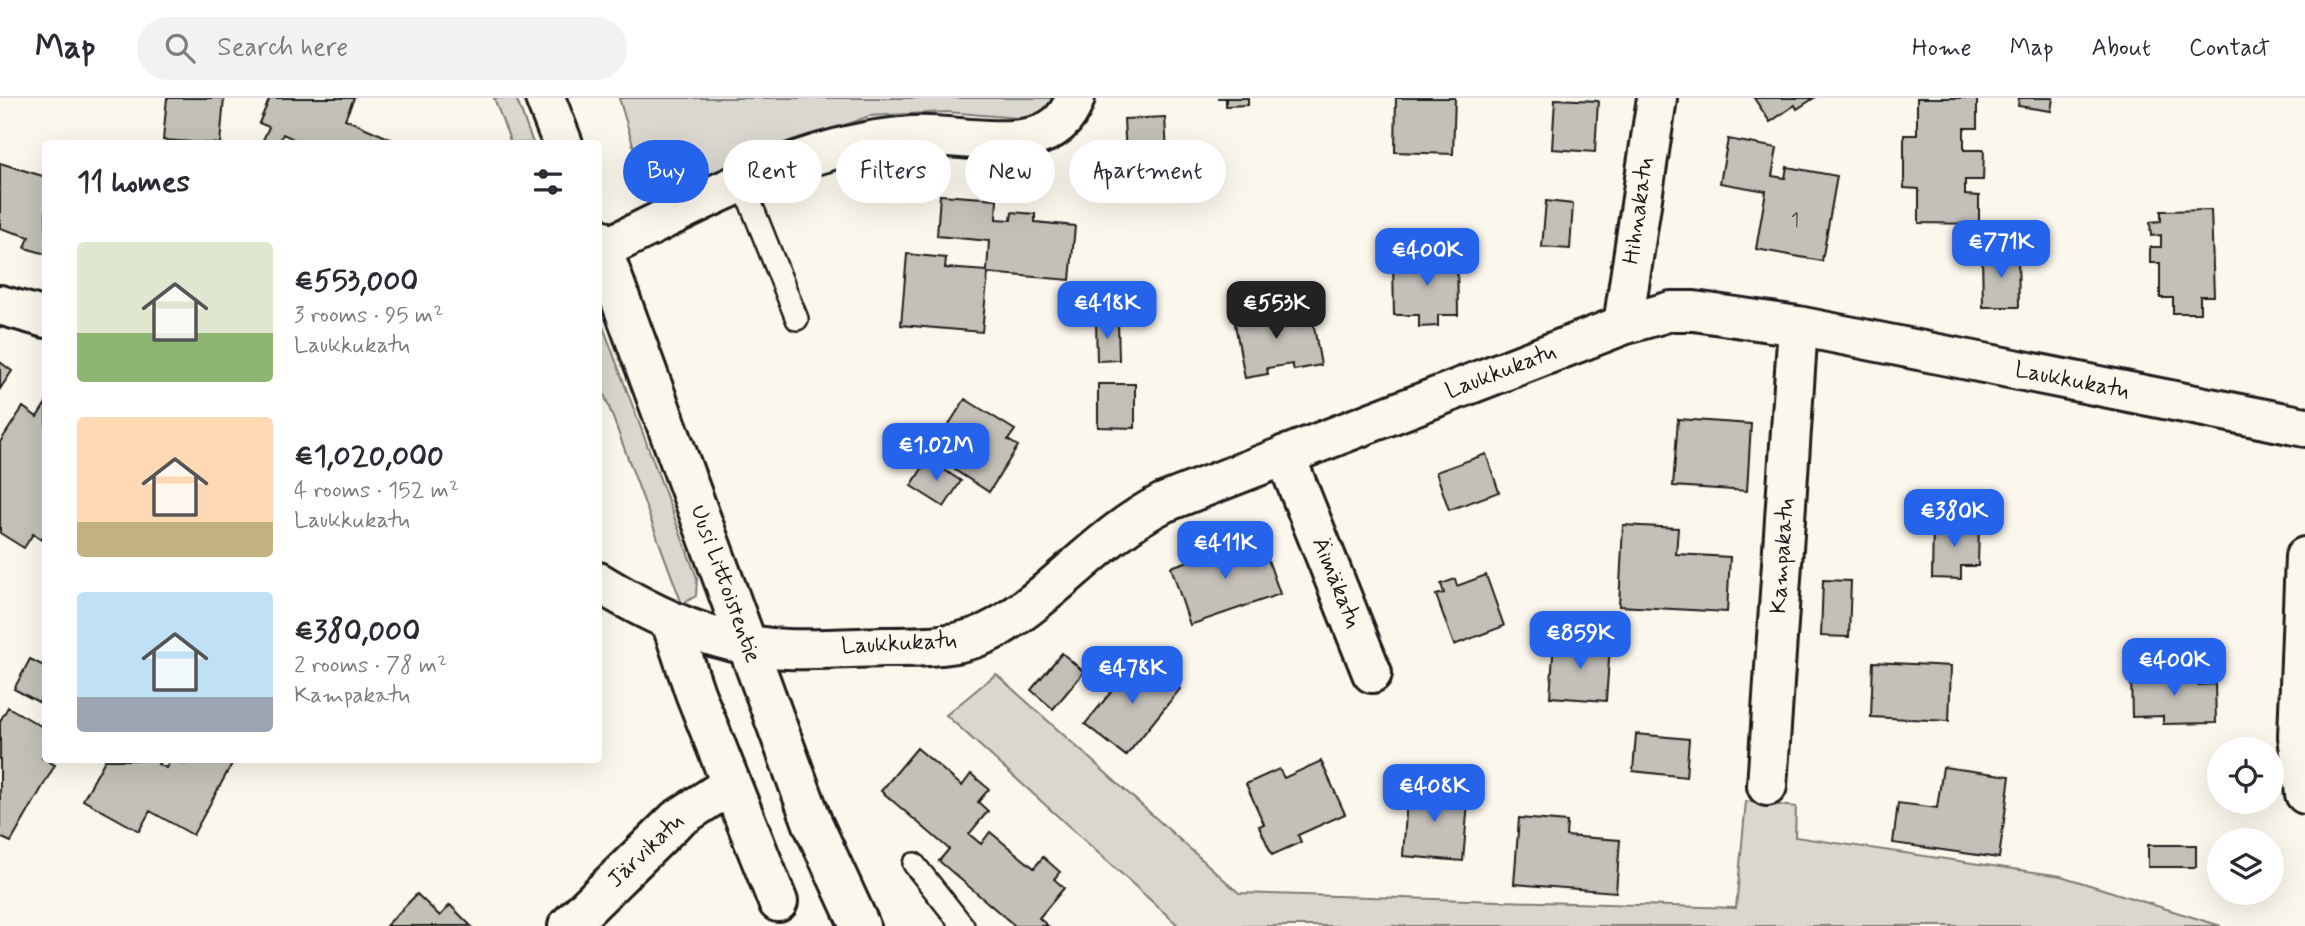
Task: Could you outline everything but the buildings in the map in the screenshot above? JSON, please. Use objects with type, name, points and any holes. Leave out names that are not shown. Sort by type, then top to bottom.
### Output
[{"type":"street","points":[[545,98],[561,140]]},
{"type":"street","points":[[822,153],[861,142],[932,135],[1032,139],[1055,127],[1065,117],[1075,98]]},
{"type":"street","name":"Hihnakatu","points":[[1623,325],[1657,98]]},
{"type":"street","points":[[602,244],[723,192]]},
{"type":"street","name":"Uusi Littoistentie","points":[[602,247],[813,824],[860,926]]},
{"type":"street","points":[[0,304],[42,317]]},
{"type":"street","name":"Laukkukatu","points":[[602,584],[640,608],[671,622],[747,644],[785,649],[924,647],[980,637],[1014,617],[1100,543],[1140,515],[1187,492],[1623,325],[1671,311],[1694,311],[1798,326],[2305,427]]},
{"type":"street","name":"Kampakatu","points":[[1768,786],[1798,326]]},
{"type":"street","name":"Äimäkatu","points":[[1285,455],[1372,673]]},
{"type":"street","points":[[2305,557],[2298,736],[2305,793]]},
{"type":"street","points":[[671,622],[730,785],[778,902]]},
{"type":"street","name":"Järvikatu","points":[[568,926],[676,820],[730,785]]},
{"type":"lane","points":[[751,203],[797,319]]},
{"type":"lane","points":[[914,864],[963,926]]},
{"type":"shaded area","points":[[494,98],[516,98],[532,140],[510,140]]},
{"type":"shaded area","points":[[619,98],[1058,98],[1040,120],[947,112],[869,116],[807,140],[723,140],[723,173],[709,178],[709,140],[632,140]]},
{"type":"shaded area","points":[[602,324],[697,578],[696,596],[682,604],[602,388]]},
{"type":"shaded area","points":[[996,674],[1239,893],[1736,908],[1746,801],[1796,807],[1795,837],[2061,876],[2221,926],[1179,926],[946,715]]}]
